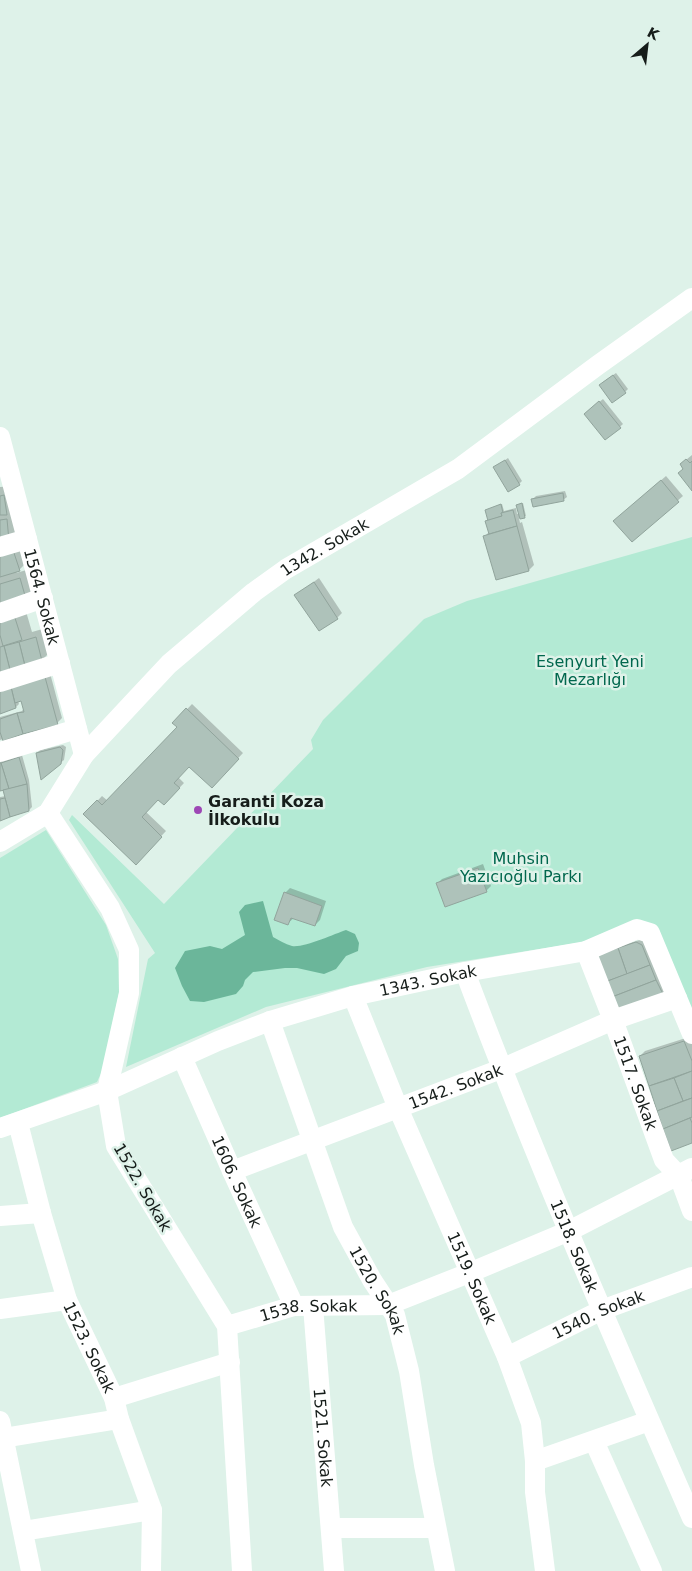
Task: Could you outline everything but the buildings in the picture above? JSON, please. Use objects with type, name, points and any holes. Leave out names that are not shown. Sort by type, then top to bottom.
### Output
[{"type":"street","name":"1342. Sokak","points":[[3,839],[48,813],[84,755],[169,664],[254,592],[286,569],[458,469],[692,298]]},
{"type":"street","name":"1564. Sokak","points":[[0,437],[6,482],[27,539],[84,755]]},
{"type":"street","points":[[0,547],[27,539]]},
{"type":"street","points":[[0,613],[43,598]]},
{"type":"street","points":[[0,682],[60,663]]},
{"type":"street","points":[[0,752],[77,729]]},
{"type":"street","name":"1522. Sokak","points":[[48,813],[110,908],[129,950],[129,993],[107,1091],[116,1146],[227,1326],[242,1571]]},
{"type":"street","name":"1343. Sokak","points":[[9,1125],[107,1091],[182,1057],[270,1021],[353,996],[465,972],[586,951],[637,929],[650,933],[692,1034]]},
{"type":"street","name":"1517. Sokak","points":[[586,951],[664,1160],[685,1172],[692,1211]]},
{"type":"street","name":"1518. Sokak","points":[[465,972],[501,1069],[649,1421],[692,1518]]},
{"type":"street","name":"1519. Sokak","points":[[353,996],[398,1108],[507,1358],[531,1423],[535,1461],[535,1492],[545,1571]]},
{"type":"street","name":"1542. Sokak","points":[[232,1172],[501,1069],[613,1020],[677,998]]},
{"type":"street","name":"1520. Sokak","points":[[270,1021],[344,1226],[372,1280],[395,1314],[409,1371],[424,1465],[445,1571]]},
{"type":"street","name":"1606. Sokak","points":[[182,1057],[232,1172],[303,1306]]},
{"type":"street","name":"1523. Sokak","points":[[9,1125],[41,1213],[68,1300],[114,1398],[119,1419],[152,1510],[151,1571]]},
{"type":"street","name":"1538. Sokak","points":[[227,1326],[303,1306],[388,1305],[469,1274],[569,1231],[685,1172]]},
{"type":"street","points":[[0,1216],[41,1213]]},
{"type":"street","name":"1540. Sokak","points":[[507,1358],[602,1310],[692,1277]]},
{"type":"street","points":[[0,1309],[68,1300]]},
{"type":"street","name":"1521. Sokak","points":[[303,1306],[331,1528],[334,1571]]},
{"type":"street","points":[[114,1398],[230,1362]]},
{"type":"street","points":[[31,1571],[2,1430],[119,1419]]},
{"type":"street","points":[[535,1461],[649,1421]]},
{"type":"street","points":[[594,1441],[652,1571]]},
{"type":"street","points":[[23,1531],[152,1510]]},
{"type":"street","points":[[331,1528],[436,1528]]},
{"type":"green space","points":[[692,537],[692,1017],[659,930],[427,967],[266,1007],[126,1067],[148,959],[155,953],[69,820],[72,815],[164,904],[313,749],[311,740],[323,720],[424,619],[467,601]]},
{"type":"green space","points":[[46,830],[106,925],[118,959],[119,993],[103,1069],[97,1082],[0,1118],[0,858]]},
{"type":"shaded area","points":[[263,901],[273,937],[282,942],[292,946],[304,945],[346,930],[355,934],[359,943],[358,951],[346,956],[336,969],[324,974],[297,968],[253,972],[236,994],[204,1002],[190,1001],[175,968],[185,951],[210,946],[222,949],[245,935],[239,912],[245,905]]},
{"type":"place","name":"Garanti Koza İlkokulu","points":[[198,810]]},
{"type":"park label","name":"Esenyurt Yeni Mezarlığı","points":[[590,670]]},
{"type":"park label","name":"Muhsin Yazıcıoğlu Parkı","points":[[521,867]]}]
